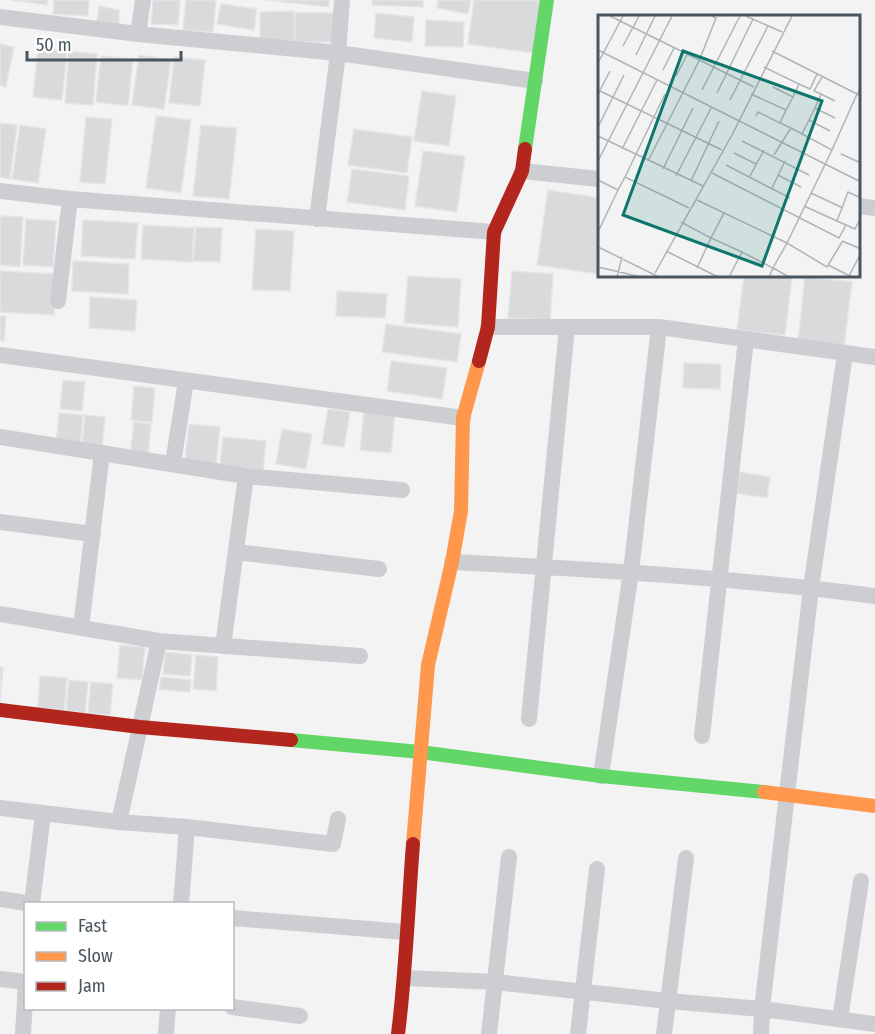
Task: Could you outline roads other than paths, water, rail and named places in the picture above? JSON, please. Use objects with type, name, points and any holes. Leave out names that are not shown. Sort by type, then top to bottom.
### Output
[{"type":"street","points":[[138,34],[143,0]]},
{"type":"street","points":[[317,219],[338,53],[342,0]]},
{"type":"street","points":[[398,1034],[405,978],[406,932],[428,665],[452,562],[461,511],[463,418],[488,327],[494,232],[522,171],[547,0]]},
{"type":"street","points":[[0,16],[138,34],[338,53],[535,81]]},
{"type":"street","points":[[522,171],[598,179]]},
{"type":"street","points":[[0,191],[70,199],[494,232]]},
{"type":"street","points":[[58,301],[70,199]]},
{"type":"street","points":[[860,206],[875,208]]},
{"type":"street","points":[[488,327],[659,327],[875,357]]},
{"type":"street","points":[[529,718],[567,327]]},
{"type":"street","points":[[601,776],[631,572],[659,327]]},
{"type":"street","points":[[702,736],[746,339]]},
{"type":"street","points":[[761,1034],[786,794],[811,588],[845,354]]},
{"type":"street","points":[[0,356],[463,418]]},
{"type":"street","points":[[173,463],[186,381]]},
{"type":"street","points":[[0,437],[246,476],[402,490]]},
{"type":"street","points":[[81,628],[102,453]]},
{"type":"street","points":[[223,646],[246,476]]},
{"type":"street","points":[[0,522],[93,534]]},
{"type":"street","points":[[236,552],[379,569]]},
{"type":"street","points":[[452,562],[720,579],[875,596]]},
{"type":"street","points":[[0,614],[159,641],[360,656]]},
{"type":"street","points":[[119,822],[159,641]]},
{"type":"street","points":[[0,710],[140,727],[420,752],[601,776],[786,794],[875,806]]},
{"type":"street","points":[[0,808],[333,844],[338,819]]},
{"type":"street","points":[[32,902],[43,814]]},
{"type":"street","points":[[181,902],[188,827]]},
{"type":"street","points":[[489,1034],[509,856]]},
{"type":"street","points":[[664,1034],[686,858]]},
{"type":"street","points":[[578,1034],[597,869]]},
{"type":"street","points":[[840,1019],[861,880]]},
{"type":"street","points":[[0,899],[24,902]]},
{"type":"street","points":[[234,918],[406,932]]},
{"type":"street","points":[[405,978],[495,981],[582,992],[762,1009],[875,1024]]},
{"type":"street","points":[[0,979],[24,983]]},
{"type":"street","points":[[234,1007],[300,1016]]},
{"type":"street","points":[[23,1034],[24,1010]]},
{"type":"street","points":[[165,1034],[168,1010]]}]
